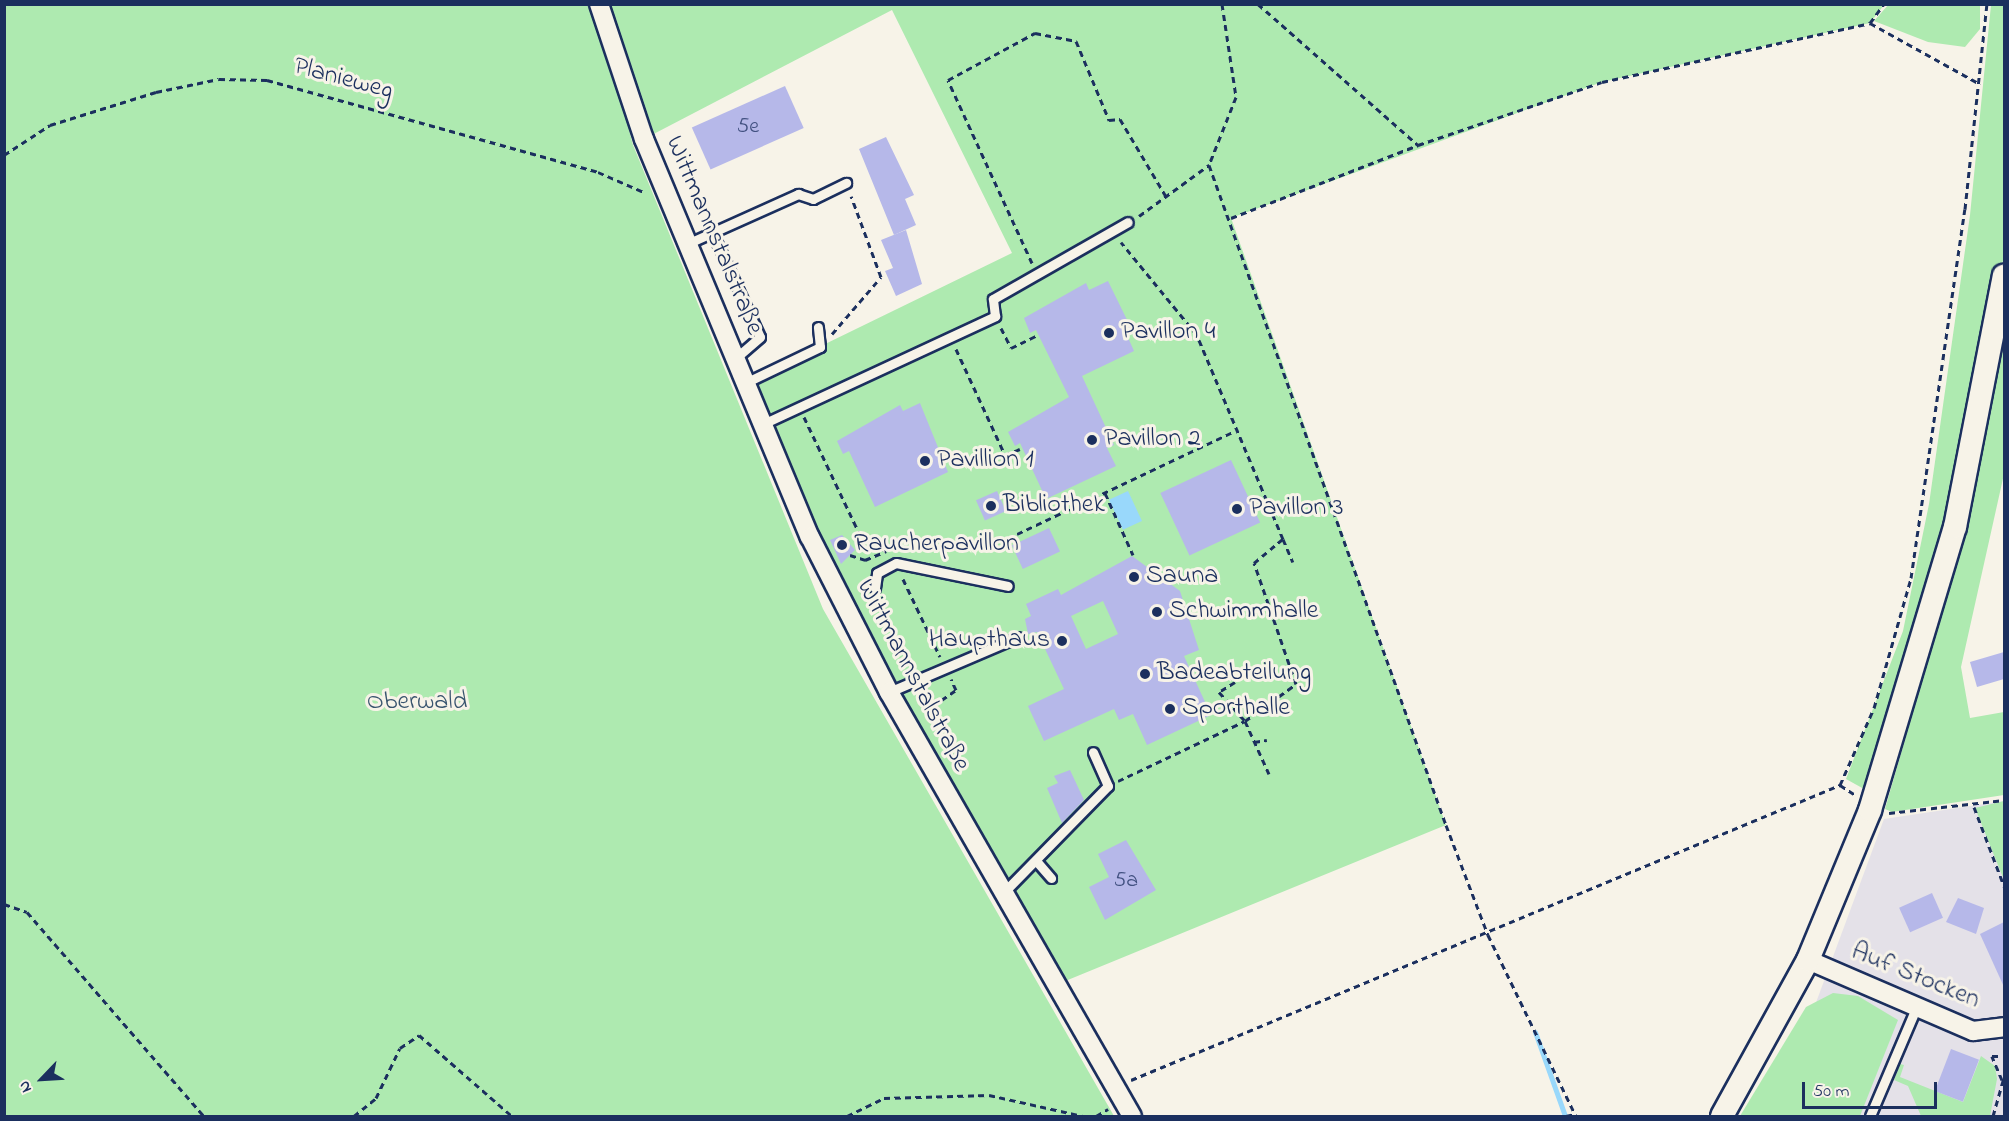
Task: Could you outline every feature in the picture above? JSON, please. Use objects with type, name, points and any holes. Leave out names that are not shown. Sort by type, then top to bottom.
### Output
[{"type":"street","name":"Wittmannstalstraße","points":[[599,4],[626,90],[810,537],[889,692],[1132,1116]]},
{"type":"street","points":[[1722,1116],[1808,960],[1870,810],[1955,527],[2004,276]]},
{"type":"street","name":"Auf Stocken","points":[[1808,960],[1973,1031],[2004,1027]]},
{"type":"lane","points":[[689,243],[798,194],[813,199],[846,183]]},
{"type":"lane","points":[[765,423],[798,405],[995,316],[993,298],[1036,270],[1128,222]]},
{"type":"lane","points":[[712,232],[760,337],[737,357]]},
{"type":"lane","points":[[747,382],[820,347],[818,327]]},
{"type":"lane","points":[[875,588],[877,573],[896,563],[1008,586]]},
{"type":"lane","points":[[889,692],[944,666],[1018,637]]},
{"type":"lane","points":[[1005,891],[1038,863],[1108,786],[1093,752]]},
{"type":"lane","points":[[1038,863],[1051,878]]},
{"type":"lane","points":[[1870,1116],[1916,1008]]},
{"type":"path","points":[[1128,222],[1168,200],[1209,165],[1236,98],[1222,4]]},
{"type":"path","points":[[1258,4],[1418,145]]},
{"type":"path","points":[[1231,218],[1418,145],[1602,82],[1870,23],[1884,4]]},
{"type":"path","points":[[1115,1087],[1488,935],[1840,785],[1874,708],[1911,578],[1980,84],[1987,4]]},
{"type":"path","points":[[1870,23],[1980,84]]},
{"type":"path","points":[[1036,270],[948,80],[1035,33],[1076,41],[1109,120],[1120,119],[1168,200]]},
{"type":"path","name":"Planieweg","points":[[4,155],[50,125],[156,92],[219,79],[267,80],[354,100],[598,172],[672,204]]},
{"type":"path","points":[[1209,165],[1231,218],[1488,935],[1575,1115],[1566,1116]]},
{"type":"path","points":[[820,347],[881,277],[846,183]]},
{"type":"path","points":[[1112,232],[1197,335],[1293,562]]},
{"type":"path","points":[[995,316],[1011,348],[1036,336]]},
{"type":"path","points":[[950,338],[1005,455],[1020,448]]},
{"type":"path","points":[[798,405],[862,539],[886,551],[896,563],[956,690],[933,706]]},
{"type":"path","points":[[1017,534],[1236,430]]},
{"type":"path","points":[[1105,493],[1133,555]]},
{"type":"path","points":[[1108,786],[1245,721],[1296,684],[1254,563],[1283,539]]},
{"type":"path","points":[[850,555],[865,560],[886,551]]},
{"type":"path","points":[[1235,682],[1219,692],[1245,721],[1269,774]]},
{"type":"path","points":[[1254,742],[1267,740]]},
{"type":"path","points":[[1840,785],[1870,810],[1900,814],[1974,807],[2004,800]]},
{"type":"path","points":[[1974,807],[2004,886]]},
{"type":"path","points":[[4,904],[27,912],[204,1116]]},
{"type":"path","points":[[354,1116],[376,1098],[400,1048],[419,1035],[512,1116]]},
{"type":"path","points":[[1993,1116],[2003,1079],[1994,1057],[2004,1056]]},
{"type":"path","points":[[847,1116],[884,1098],[989,1095],[1083,1116]]},
{"type":"shaded area","points":[[2004,801],[2004,1116],[1774,1116],[1884,819]]},
{"type":"green space","points":[[1889,4],[1980,5],[1980,29],[1965,47],[1928,42],[1874,21]]},
{"type":"green space","name":"Oberwald","points":[[4,5],[596,5],[633,145],[823,609],[1114,1116],[5,1116]]},
{"type":"green space","points":[[600,5],[1884,5],[1870,23],[1602,82],[1231,218],[1446,825],[1058,984],[843,602],[747,382],[1012,253],[892,10],[644,139]]},
{"type":"green space","points":[[1991,5],[2004,5],[2004,255],[1949,548],[1864,789],[1846,779],[1903,631],[1929,504],[1970,215]]},
{"type":"green space","points":[[2004,345],[2004,474],[1961,667],[1970,718],[2004,712],[2004,795],[1892,812],[1885,809],[1964,534]]},
{"type":"green space","points":[[2004,801],[2004,880],[1975,808]]},
{"type":"green space","points":[[1833,993],[1858,996],[1898,1020],[1860,1116],[1740,1116],[1806,1007]]},
{"type":"green space","points":[[1981,1056],[1995,1066],[1997,1079],[1990,1116],[1921,1116],[1908,1086],[1894,1080],[1900,1064],[1904,1065],[1900,1077],[1963,1102]]},
{"type":"water","points":[[1128,491],[1142,521],[1123,530],[1109,500]]},
{"type":"building","points":[[785,86],[804,128],[711,170],[692,127]]},
{"type":"building","points":[[886,137],[914,195],[905,199],[916,225],[894,235],[859,149]]},
{"type":"building","points":[[906,230],[922,284],[896,296],[885,271],[893,268],[881,240]]},
{"type":"building","points":[[1108,281],[1132,330],[1126,333],[1134,351],[1082,376],[1114,445],[1107,448],[1116,466],[1046,499],[1020,443],[1015,446],[1008,432],[1069,397],[1036,330],[1030,333],[1024,318],[1086,283],[1089,290]]},
{"type":"building","name":"Pavillion 1","points":[[920,403],[948,472],[875,507],[849,451],[843,454],[837,441],[900,405],[903,411]]},
{"type":"building","name":"Pavillon 3","points":[[1231,460],[1260,523],[1189,555],[1160,493]]},
{"type":"building","name":"Bibliothek","points":[[997,491],[1006,511],[985,520],[976,500]]},
{"type":"building","points":[[1049,528],[1060,552],[1023,569],[1012,545]]},
{"type":"building","name":"Raucherpavillon","points":[[842,535],[855,550],[841,564],[830,540]]},
{"type":"building","points":[[1132,556],[1180,591],[1199,650],[1184,656],[1211,715],[1147,745],[1133,714],[1119,720],[1114,709],[1044,741],[1028,706],[1064,689],[1037,632],[1028,634],[1025,619],[1031,616],[1026,604],[1058,589],[1061,595]],"holes":[[[1103,601],[1118,634],[1086,649],[1071,616]]]},
{"type":"building","points":[[2004,652],[2004,679],[1977,687],[1970,662]]},
{"type":"building","points":[[1070,770],[1084,800],[1062,823],[1047,788],[1058,783],[1054,776]]},
{"type":"building","points":[[1126,840],[1156,890],[1105,920],[1089,887],[1109,877],[1098,854]]},
{"type":"building","points":[[1932,893],[1943,918],[1910,932],[1899,908]]},
{"type":"building","points":[[1958,898],[1984,908],[1976,934],[1946,922]]},
{"type":"building","points":[[2004,922],[2004,987],[1980,934]]},
{"type":"building","points":[[1951,1049],[1979,1060],[1963,1102],[1935,1091]]},
{"type":"waterway","points":[[1535,1032],[1565,1116]]},
{"type":"place","name":"Pavillon 4","points":[[1109,333]]},
{"type":"place","name":"Pavillon 2","points":[[1092,440]]},
{"type":"place","name":"Pavillion 1","points":[[925,461]]},
{"type":"place","name":"Bibliothek","points":[[991,506]]},
{"type":"place","name":"Pavillon 3","points":[[1237,509]]},
{"type":"place","name":"Raucherpavillon","points":[[842,545]]},
{"type":"place","name":"Sauna","points":[[1134,577]]},
{"type":"place","name":"Schwimmhalle","points":[[1157,612]]},
{"type":"place","name":"Haupthaus","points":[[1062,641]]},
{"type":"place","name":"Badeabteilung","points":[[1145,674]]},
{"type":"place","name":"Sporthalle","points":[[1170,709]]}]
